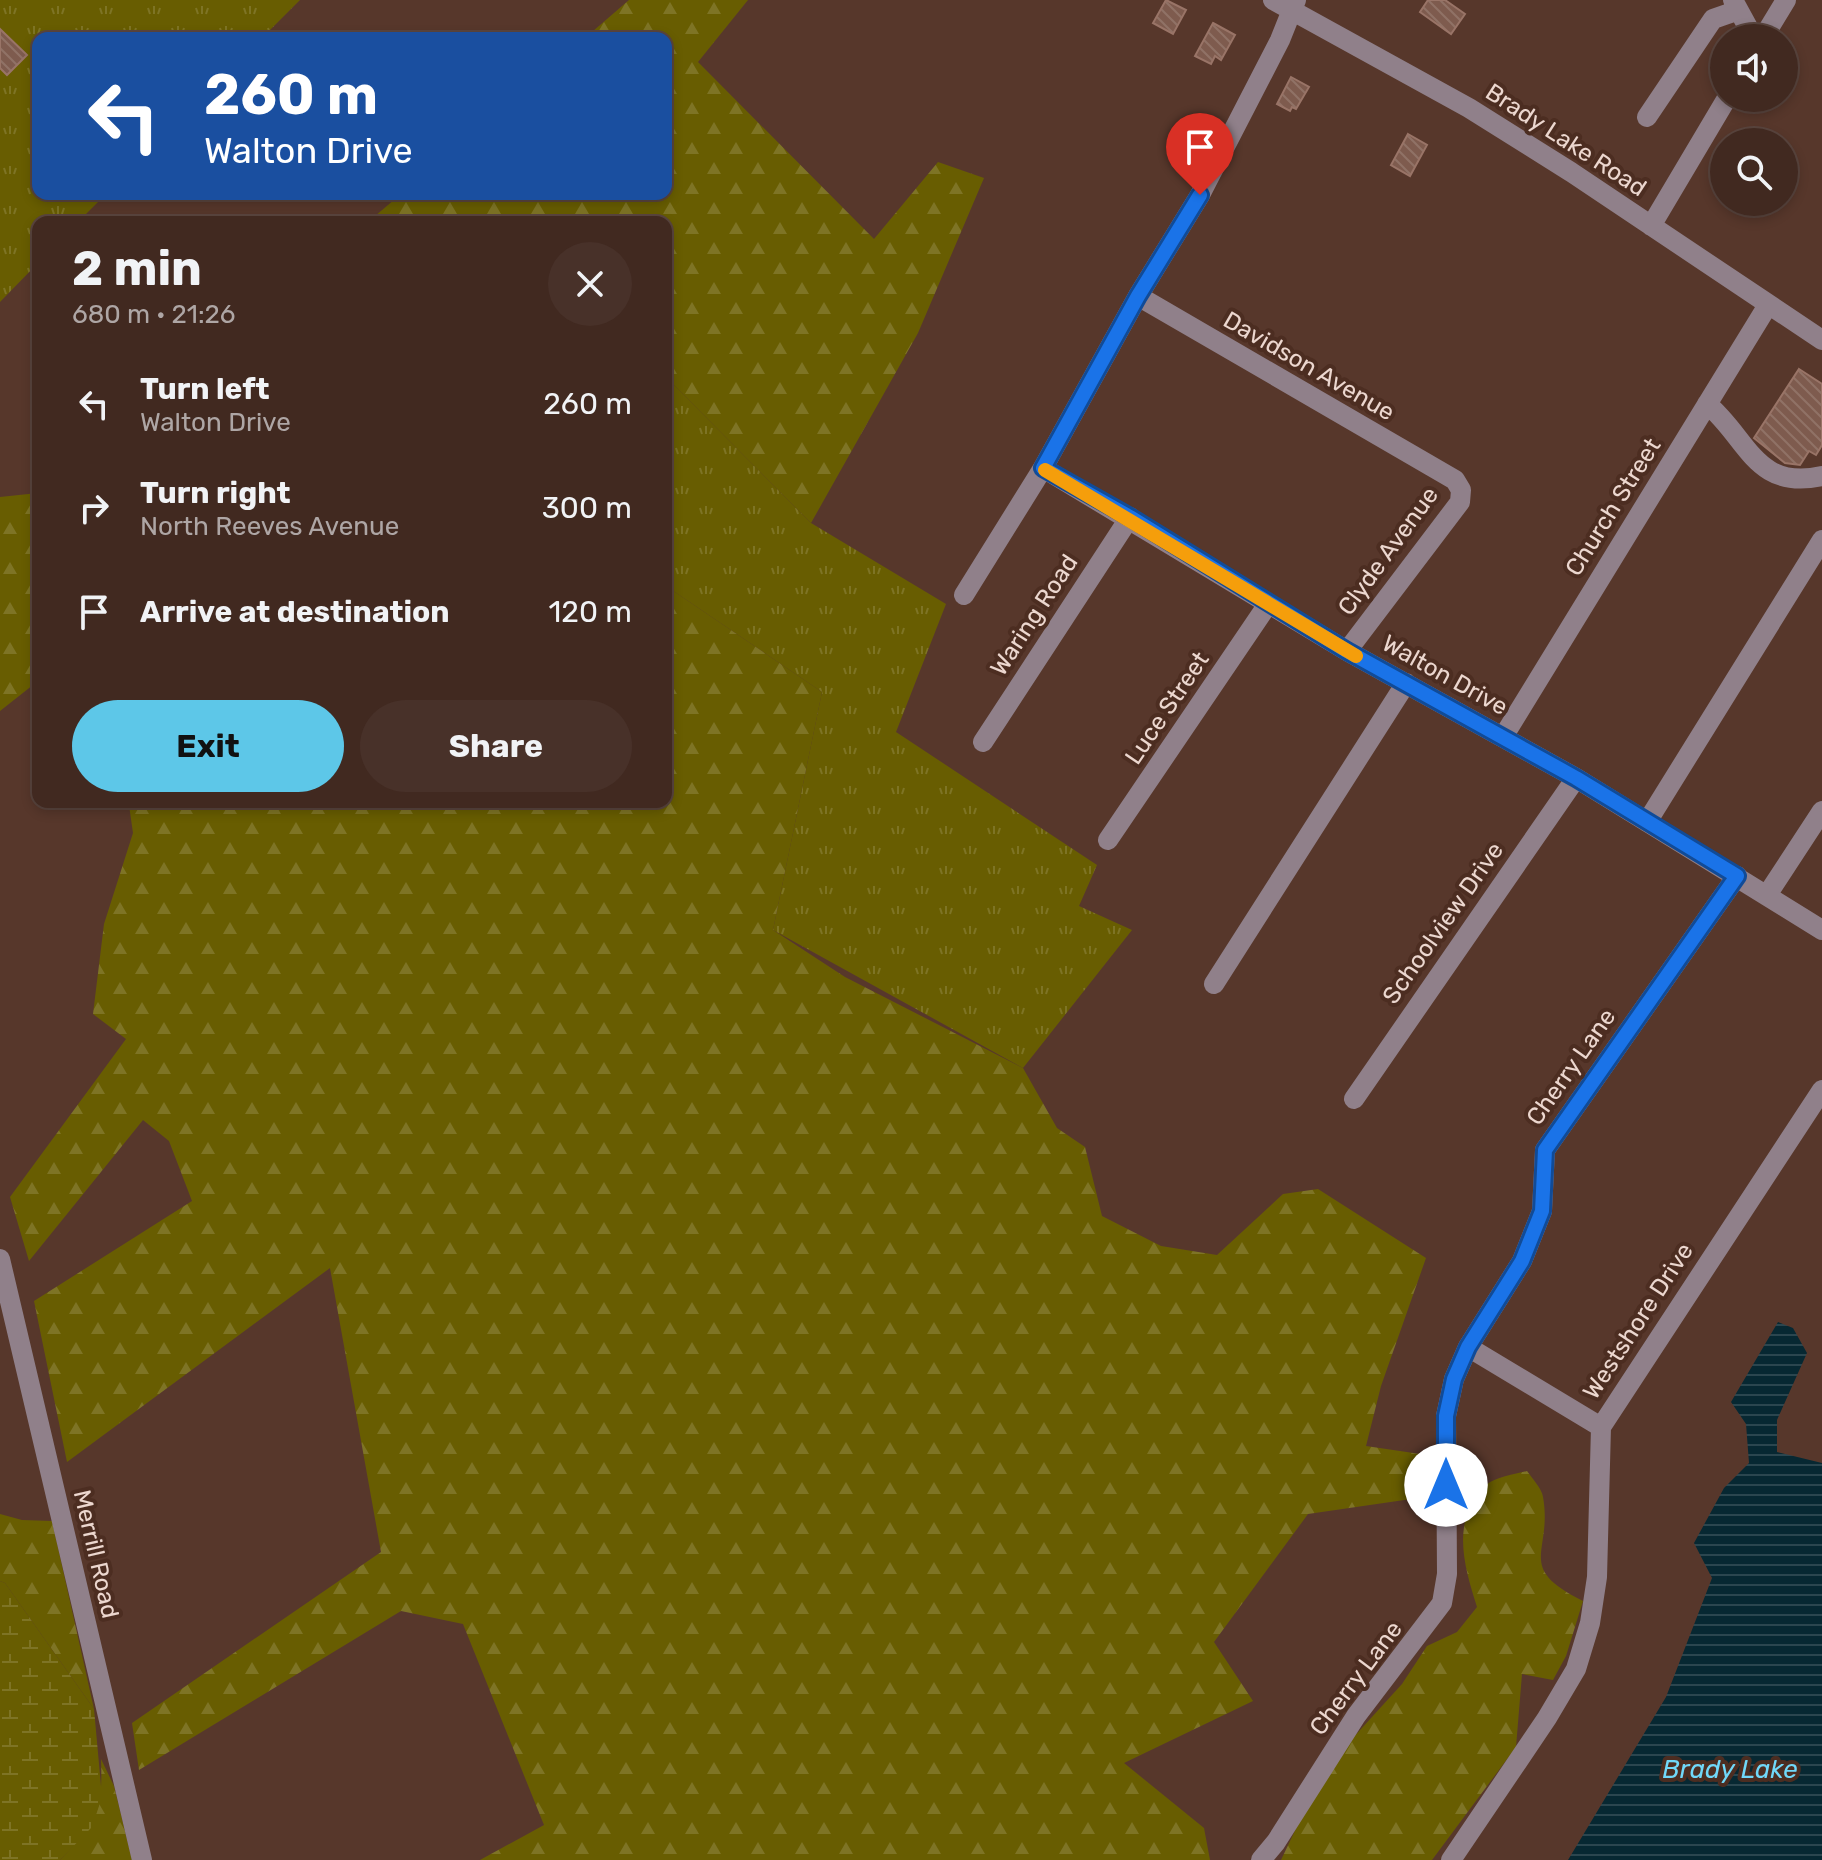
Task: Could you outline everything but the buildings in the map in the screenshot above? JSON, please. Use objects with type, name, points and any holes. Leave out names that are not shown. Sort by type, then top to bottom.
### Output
[{"type":"street","points":[[1771,24],[1786,0]]},
{"type":"street","points":[[964,595],[1043,468],[1138,296],[1171,247],[1244,113],[1287,3]]},
{"type":"street","name":"Brady Lake Road","points":[[1287,3],[1469,108],[1822,340]]},
{"type":"street","points":[[1647,117],[1713,19],[1735,6],[1746,24]]},
{"type":"street","points":[[1651,226],[1719,112]]},
{"type":"street","name":"Davidson Avenue","points":[[1138,296],[1455,480]]},
{"type":"street","name":"Church Street","points":[[1503,737],[1768,305]]},
{"type":"street","points":[[1707,404],[1727,420],[1742,448],[1769,470],[1796,481],[1822,476]]},
{"type":"street","name":"Walton Drive","points":[[1043,468],[1130,517],[1347,651],[1576,778],[1822,930]]},
{"type":"street","name":"Clyde Avenue","points":[[1347,651],[1460,502],[1461,490],[1455,480]]},
{"type":"street","name":"Waring Road","points":[[983,742],[1130,517]]},
{"type":"street","points":[[1647,822],[1822,540]]},
{"type":"street","name":"Luce Street","points":[[1108,840],[1268,604]]},
{"type":"street","points":[[1214,984],[1406,683]]},
{"type":"street","name":"Schoolview Drive","points":[[1354,1099],[1576,778]]},
{"type":"street","points":[[1767,895],[1822,811]]},
{"type":"street","name":"Cherry Lane","points":[[1261,1860],[1276,1842],[1356,1716],[1442,1603],[1447,1574],[1446,1416],[1454,1379],[1468,1347],[1522,1261],[1542,1211],[1545,1150],[1737,876]]},
{"type":"street","name":"Westshore Drive","points":[[1451,1860],[1539,1731],[1576,1669],[1590,1623],[1597,1577],[1601,1427],[1822,1090]]},
{"type":"street","name":"Merrill Road","points":[[0,1259],[142,1860]]},
{"type":"street","points":[[1468,1347],[1601,1427]]},
{"type":"green space","points":[[0,0],[300,0],[268,32],[32,32],[32,200],[100,200],[84,216],[32,216],[32,269],[0,302]]},
{"type":"green space","points":[[629,0],[748,0],[698,62],[874,239],[938,162],[984,178],[918,333],[811,523],[672,383],[672,216],[375,216],[394,200],[672,200],[672,32],[592,32]]},
{"type":"green space","points":[[672,383],[811,523],[946,604],[896,732],[1097,865],[1079,906],[1132,930],[1023,1068],[773,930],[822,692],[672,590]]},
{"type":"green space","points":[[32,494],[32,686],[0,711],[0,497]]},
{"type":"green space","points":[[672,590],[822,692],[773,930],[845,977],[1023,1068],[1057,1128],[1085,1147],[1102,1216],[1161,1246],[1217,1255],[1283,1194],[1318,1189],[1426,1258],[1381,1386],[1366,1446],[1427,1455],[1425,1497],[1308,1514],[1214,1642],[1253,1701],[1124,1763],[1204,1828],[1210,1860],[480,1860],[544,1825],[463,1624],[401,1611],[139,1770],[132,1723],[381,1552],[330,1268],[67,1462],[34,1301],[192,1201],[169,1141],[143,1120],[29,1261],[10,1197],[126,1039],[93,1014],[104,924],[133,833],[129,808],[672,808]]},
{"type":"green space","points":[[1527,1471],[1543,1497],[1543,1568],[1562,1589],[1583,1601],[1566,1656],[1553,1680],[1522,1674],[1516,1747],[1432,1860],[1281,1860],[1311,1797],[1351,1740],[1402,1684],[1427,1646],[1457,1632],[1477,1607],[1463,1544],[1468,1513],[1490,1482]]},
{"type":"green space","points":[[0,1514],[22,1520],[52,1521],[94,1709],[5,1583],[0,1581]]},
{"type":"green space","points":[[0,1581],[5,1583],[94,1709],[102,1797],[92,1827],[60,1860],[0,1860]]},
{"type":"green space","points":[[101,1759],[114,1786],[132,1860],[60,1860],[95,1816],[101,1792]]},
{"type":"water","name":"Brady Lake","points":[[1778,1322],[1793,1328],[1807,1353],[1777,1420],[1777,1452],[1822,1463],[1822,1860],[1568,1860],[1666,1697],[1712,1578],[1694,1543],[1724,1488],[1749,1463],[1746,1424],[1731,1402]]},
{"type":"slow traffic","points":[[1045,470],[1130,517],[1356,656]]},
{"type":"route","points":[[1200,195],[1171,247],[1138,296],[1043,468],[1130,517],[1347,651],[1576,778],[1737,876],[1545,1150],[1542,1211],[1522,1261],[1468,1347],[1454,1379],[1446,1416],[1446,1485]]}]
